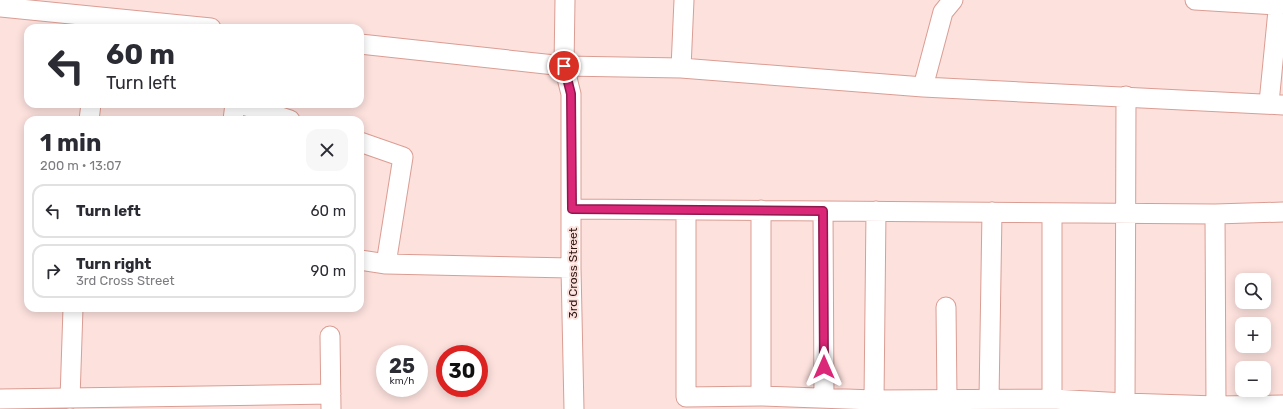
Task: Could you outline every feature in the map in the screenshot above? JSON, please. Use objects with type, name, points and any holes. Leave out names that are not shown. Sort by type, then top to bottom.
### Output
[{"type":"street","name":"3rd Cross Street","points":[[565,0],[564,66],[571,94],[571,268],[574,409]]},
{"type":"street","points":[[681,68],[684,0]]},
{"type":"street","points":[[364,44],[564,66],[681,68],[923,87],[1276,104],[1278,3],[1195,0]]},
{"type":"street","points":[[0,7],[23,4],[178,24]]},
{"type":"street","points":[[923,87],[946,4]]},
{"type":"street","points":[[1125,406],[1126,96]]},
{"type":"street","points":[[252,108],[278,116]]},
{"type":"street","points":[[364,143],[403,157],[386,264]]},
{"type":"street","points":[[572,209],[1126,214],[1283,212]]},
{"type":"street","points":[[686,210],[686,397],[761,396],[874,400],[1052,399],[1125,406],[1283,405]]},
{"type":"street","points":[[761,210],[761,396]]},
{"type":"street","points":[[823,211],[824,398]]},
{"type":"street","points":[[874,400],[876,211]]},
{"type":"street","points":[[989,399],[992,212]]},
{"type":"street","points":[[1052,213],[1052,399]]},
{"type":"street","points":[[1215,214],[1216,406]]},
{"type":"street","points":[[364,261],[386,264],[571,268]]},
{"type":"street","points":[[946,307],[947,399]]},
{"type":"street","points":[[70,399],[73,312]]},
{"type":"street","points":[[0,399],[331,402],[330,336]]},
{"type":"route","points":[[564,66],[571,94],[572,209],[823,211],[824,367]]}]
